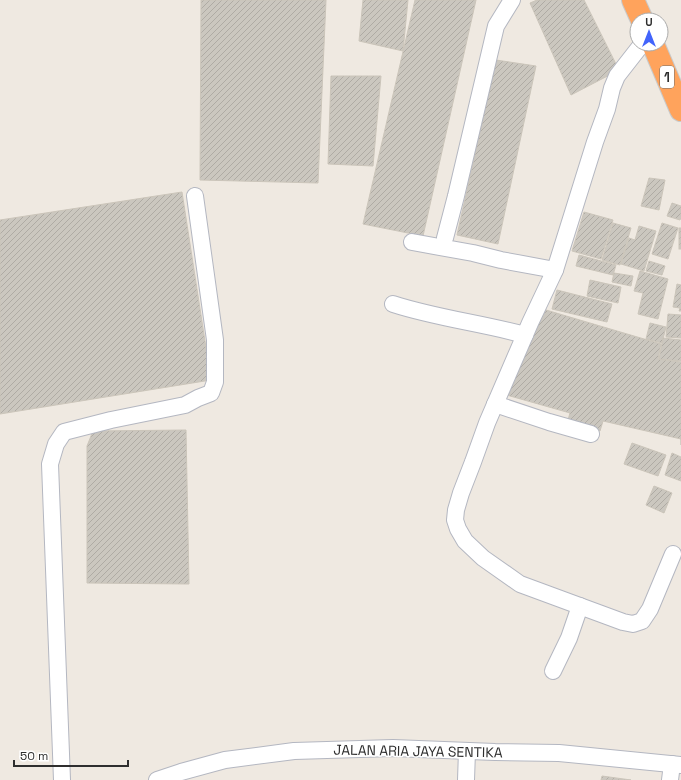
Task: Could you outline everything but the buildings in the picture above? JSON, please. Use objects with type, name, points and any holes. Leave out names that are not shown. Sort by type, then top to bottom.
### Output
[{"type":"highway","points":[[633,0],[638,12]]},
{"type":"highway","name":"1","points":[[656,52],[681,110]]},
{"type":"street","points":[[445,238],[496,26],[512,0]]},
{"type":"street","points":[[636,52],[617,76],[612,88],[607,109],[595,142],[555,270],[524,336],[487,423],[459,498],[455,520],[465,541],[483,558],[520,584],[623,622],[633,624],[642,620],[650,609],[673,554]]},
{"type":"street","points":[[62,780],[50,464],[56,444],[64,432],[111,420],[185,405],[211,393],[215,382],[215,340],[195,196]]},
{"type":"street","points":[[412,242],[555,270]]},
{"type":"street","points":[[393,304],[411,310],[486,325],[524,336]]},
{"type":"street","points":[[495,404],[591,434]]},
{"type":"street","points":[[553,671],[569,638],[580,606]]},
{"type":"street","name":"JALAN ARIA JAYA SENTIKA","points":[[157,780],[225,760],[294,751],[393,748],[559,753],[676,764]]},
{"type":"street","points":[[466,751],[466,780]]},
{"type":"street","points":[[670,780],[676,764]]}]
